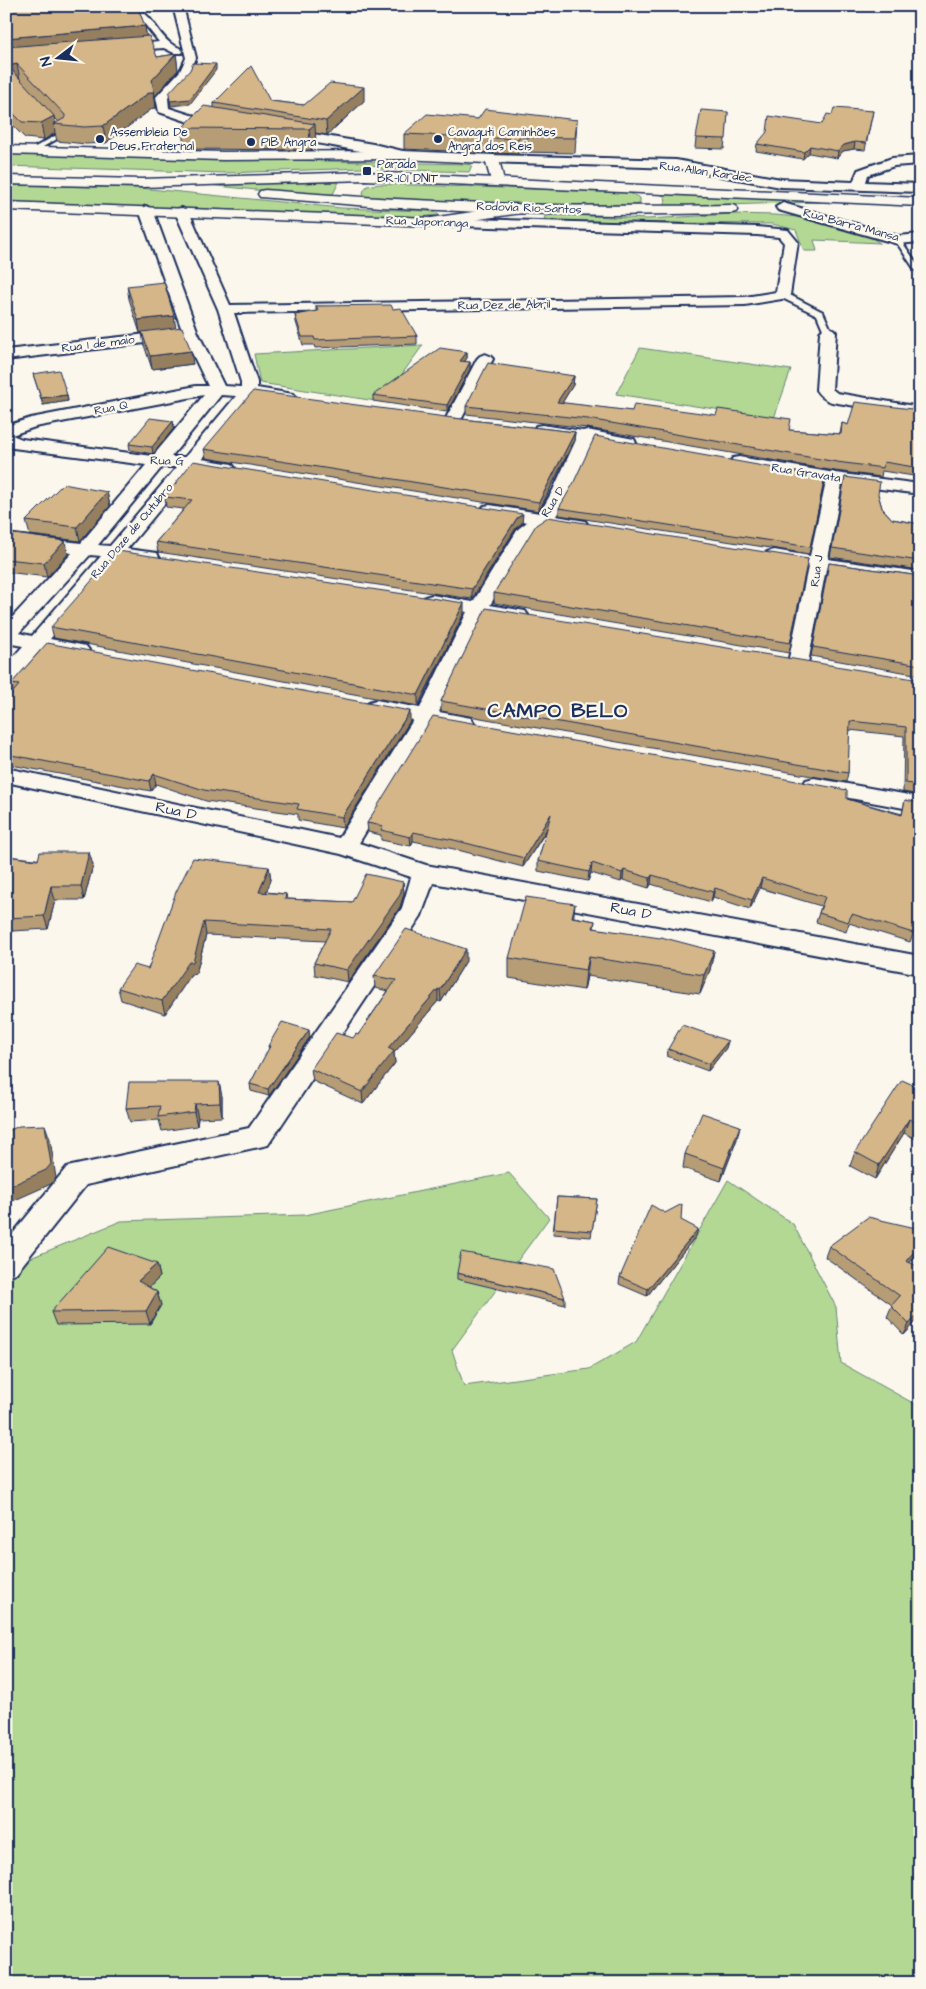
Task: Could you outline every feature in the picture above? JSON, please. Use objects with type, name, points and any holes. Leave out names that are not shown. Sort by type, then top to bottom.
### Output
[{"type":"main road","points":[[6,150],[223,156],[403,155],[492,159],[497,181]]},
{"type":"main road","points":[[354,202],[345,195],[349,185],[365,176]]},
{"type":"main road","name":"Rodovia Rio-Santos","points":[[6,180],[142,183],[365,176],[919,198]]},
{"type":"main road","name":"Rodovia Rio-Santos","points":[[142,183],[354,202],[626,212],[783,207],[919,198]]},
{"type":"main road","points":[[626,212],[650,202],[648,195],[635,188]]},
{"type":"main road","name":"Rua Japoranga","points":[[6,206],[431,222]]},
{"type":"main road","points":[[431,222],[530,208]]},
{"type":"street","points":[[125,6],[147,20],[166,45],[191,58]]},
{"type":"street","points":[[178,6],[191,58],[185,72],[162,97],[163,110],[189,118],[237,126]]},
{"type":"street","points":[[106,50],[166,45]]},
{"type":"street","points":[[266,130],[374,148],[403,155]]},
{"type":"street","name":"Rua Allan Kardec","points":[[492,159],[676,164],[781,184],[858,187],[919,198]]},
{"type":"street","points":[[858,187],[862,173],[892,162],[920,160]]},
{"type":"street","name":"Rua Barra Mansa","points":[[783,207],[898,240],[920,238]]},
{"type":"street","points":[[146,210],[190,333],[218,389],[307,399]]},
{"type":"street","points":[[182,212],[225,309],[249,382],[248,391]]},
{"type":"street","name":"Rua Japoranga","points":[[431,222],[783,233],[791,242],[783,295]]},
{"type":"street","name":"Rua Dez de Abril","points":[[225,309],[746,301],[783,295]]},
{"type":"street","points":[[828,332],[824,390],[832,397],[920,412]]},
{"type":"street","name":"Rua 1 de maio","points":[[6,355],[190,333]]},
{"type":"street","points":[[204,361],[241,356]]},
{"type":"street","points":[[453,420],[485,359]]},
{"type":"street","name":"Rua Doze de Outubro","points":[[6,637],[86,548],[218,389]]},
{"type":"street","name":"Rua Q","points":[[6,432],[32,423],[196,391],[218,389]]},
{"type":"street","name":"Rua Doze de Outubro","points":[[6,678],[115,552],[248,391]]},
{"type":"street","points":[[433,417],[472,422]]},
{"type":"street","points":[[529,429],[644,445]]},
{"type":"street","name":"Rua D","points":[[345,847],[426,716],[478,609],[527,529],[545,519],[562,490],[587,436]]},
{"type":"street","name":"Rua G","points":[[6,439],[19,444],[159,462],[190,462],[239,470]]},
{"type":"street","name":"Rua Gravata","points":[[720,458],[835,478],[920,489]]},
{"type":"street","name":"Rua J","points":[[779,660],[807,664],[817,563],[835,478]]},
{"type":"street","points":[[476,508],[593,527]]},
{"type":"street","points":[[6,539],[86,548],[164,560]]},
{"type":"street","points":[[759,554],[920,578]]},
{"type":"street","points":[[419,599],[536,618]]},
{"type":"street","points":[[6,637],[96,654]]},
{"type":"street","points":[[358,703],[484,726]]},
{"type":"street","name":"Rua D","points":[[6,775],[345,847],[424,873],[920,965]]},
{"type":"street","points":[[794,781],[920,804]]},
{"type":"street","points":[[6,1264],[77,1175],[258,1137],[413,910],[424,873]]},
{"type":"lane","points":[[32,151],[64,133],[51,119]]},
{"type":"lane","points":[[898,240],[917,269]]},
{"type":"lane","points":[[783,295],[820,314],[828,332]]},
{"type":"green space","points":[[6,154],[472,165],[469,172],[377,169],[377,166],[367,164],[363,168],[225,173],[6,166]]},
{"type":"green space","points":[[339,182],[331,198],[199,184]]},
{"type":"green space","points":[[379,184],[628,192],[640,198],[640,203],[635,206],[621,207],[369,199],[364,195],[363,192],[367,186]]},
{"type":"green space","points":[[6,185],[140,188],[341,208],[427,211],[438,213],[439,215],[419,217],[6,202]]},
{"type":"green space","points":[[657,192],[821,202],[663,207],[666,202],[665,197]]},
{"type":"green space","points":[[554,214],[647,219],[733,214],[810,218],[869,236],[880,243],[814,240],[817,251],[804,251],[796,230],[772,224],[556,222],[546,220],[544,217]]},
{"type":"green space","points":[[423,345],[382,402],[260,383],[254,354]]},
{"type":"green space","points":[[640,348],[791,370],[774,418],[616,394]]},
{"type":"green space","points":[[509,1173],[549,1218],[452,1350],[464,1386],[589,1369],[636,1342],[728,1180],[793,1224],[836,1307],[841,1363],[920,1407],[920,1983],[6,1983],[6,1268],[121,1221],[305,1215]]},
{"type":"building","points":[[6,6],[136,6],[145,26],[6,38]]},
{"type":"building","points":[[149,36],[157,57],[176,54],[152,80],[154,92],[150,92],[103,126],[84,127],[54,124],[65,118],[65,115],[17,64],[12,65],[11,69],[54,116],[41,123],[22,122],[6,106],[6,47]]},
{"type":"building","points":[[193,63],[216,64],[190,99],[170,101],[169,93],[190,70]]},
{"type":"building","points":[[251,66],[270,101],[304,105],[330,83],[364,87],[326,121],[214,103]]},
{"type":"building","points":[[204,106],[315,124],[309,129],[182,128]]},
{"type":"building","points":[[834,108],[873,111],[866,143],[855,142],[844,145],[838,151],[810,146],[804,152],[757,144],[767,132],[769,116],[822,124],[827,114],[832,115]]},
{"type":"building","points":[[485,109],[577,120],[575,138],[519,137],[518,139],[404,134],[427,114],[478,119]]},
{"type":"building","points":[[701,110],[728,112],[726,139],[696,138]]},
{"type":"building","points":[[164,282],[174,316],[138,320],[127,286]]},
{"type":"building","points":[[391,305],[393,309],[401,308],[417,336],[315,340],[314,337],[302,337],[295,315],[318,311],[316,306]]},
{"type":"building","points":[[182,327],[191,351],[150,356],[142,332]]},
{"type":"building","points":[[440,348],[467,352],[460,361],[470,362],[447,405],[373,395]]},
{"type":"building","points":[[488,363],[574,376],[557,402],[632,411],[634,404],[716,415],[718,409],[791,419],[789,430],[841,434],[842,423],[848,425],[855,402],[920,410],[920,468],[884,462],[883,468],[837,462],[588,419],[466,406]]},
{"type":"building","points":[[59,370],[67,395],[41,398],[33,374]]},
{"type":"building","points":[[253,391],[453,418],[575,432],[539,502],[204,449]]},
{"type":"building","points":[[150,418],[173,421],[152,447],[129,444]]},
{"type":"building","points":[[595,436],[825,477],[810,547],[559,508],[573,484]]},
{"type":"building","points":[[193,461],[523,514],[517,518],[472,589],[156,542],[192,500],[165,497]]},
{"type":"building","points":[[845,477],[880,482],[878,494],[882,508],[892,519],[920,524],[920,561],[832,548]]},
{"type":"building","points":[[63,484],[107,492],[77,527],[26,521]]},
{"type":"building","points":[[548,517],[808,559],[790,643],[494,593],[536,525]]},
{"type":"building","points":[[14,534],[65,541],[44,563],[6,559],[6,544]]},
{"type":"building","points":[[118,551],[464,603],[418,695],[51,627]]},
{"type":"building","points":[[829,563],[920,576],[920,665],[813,647]]},
{"type":"building","points":[[486,608],[920,680],[920,785],[906,783],[906,727],[850,721],[848,773],[441,701]]},
{"type":"building","points":[[47,643],[410,711],[342,817],[297,809],[299,804],[204,790],[154,774],[149,781],[6,754],[6,746],[14,732],[6,730],[6,701],[19,685],[11,684]]},
{"type":"building","points":[[433,716],[847,790],[847,799],[902,815],[905,800],[920,803],[920,915],[913,933],[852,914],[848,922],[819,913],[825,897],[762,878],[752,900],[715,888],[713,892],[652,875],[650,878],[624,870],[622,873],[592,863],[589,872],[538,861],[551,814],[524,858],[454,840],[413,832],[410,837],[381,830],[383,826],[367,823]]},
{"type":"building","points":[[40,852],[89,852],[81,886],[51,886],[44,916],[7,918],[9,912],[6,911],[6,856],[38,860]]},
{"type":"building","points":[[193,858],[269,867],[259,892],[286,894],[285,899],[352,902],[366,874],[403,882],[400,895],[347,970],[314,963],[331,929],[204,922],[193,962],[189,962],[162,1001],[118,988],[134,965],[148,969],[176,892]]},
{"type":"building","points":[[526,897],[575,904],[572,917],[595,921],[593,928],[661,937],[714,951],[704,975],[589,957],[586,970],[509,958]]},
{"type":"building","points":[[406,929],[466,949],[440,990],[438,989],[388,1048],[394,1051],[362,1092],[311,1069],[336,1033],[353,1038],[356,1034],[358,1035],[396,980],[374,976]]},
{"type":"building","points":[[282,1022],[309,1030],[268,1089],[250,1084],[270,1046],[268,1046]]},
{"type":"building","points":[[682,1025],[728,1041],[709,1064],[668,1049]]},
{"type":"building","points":[[902,1080],[920,1088],[920,1125],[909,1119],[879,1165],[855,1152]]},
{"type":"building","points":[[129,1082],[219,1082],[220,1103],[195,1104],[194,1112],[158,1117],[160,1106],[126,1108]]},
{"type":"building","points":[[702,1113],[740,1126],[724,1168],[685,1154]]},
{"type":"building","points":[[45,1125],[51,1164],[46,1170],[6,1188],[6,1132],[19,1126]]},
{"type":"building","points":[[557,1197],[597,1199],[592,1231],[554,1228]]},
{"type":"building","points":[[682,1204],[681,1220],[698,1229],[648,1289],[620,1277],[651,1205],[665,1213]]},
{"type":"building","points":[[868,1217],[920,1229],[920,1245],[906,1261],[920,1267],[920,1312],[909,1324],[891,1306],[900,1296],[829,1246]]},
{"type":"building","points":[[108,1247],[157,1264],[138,1281],[157,1292],[146,1311],[51,1312]]},
{"type":"building","points":[[461,1252],[554,1269],[565,1298],[457,1273]]},
{"type":"place","name":"Assembleia De Deus Fraternal","points":[[100,139]]},
{"type":"place","name":"Cavaguti Caminhões Angra dos Reis","points":[[438,139]]},
{"type":"place","name":"PIB Angra","points":[[251,142]]},
{"type":"place","name":"Parada BR-101 DNIT","points":[[367,171]]},
{"type":"district","name":"CAMPO BELO","points":[[558,711]]}]
